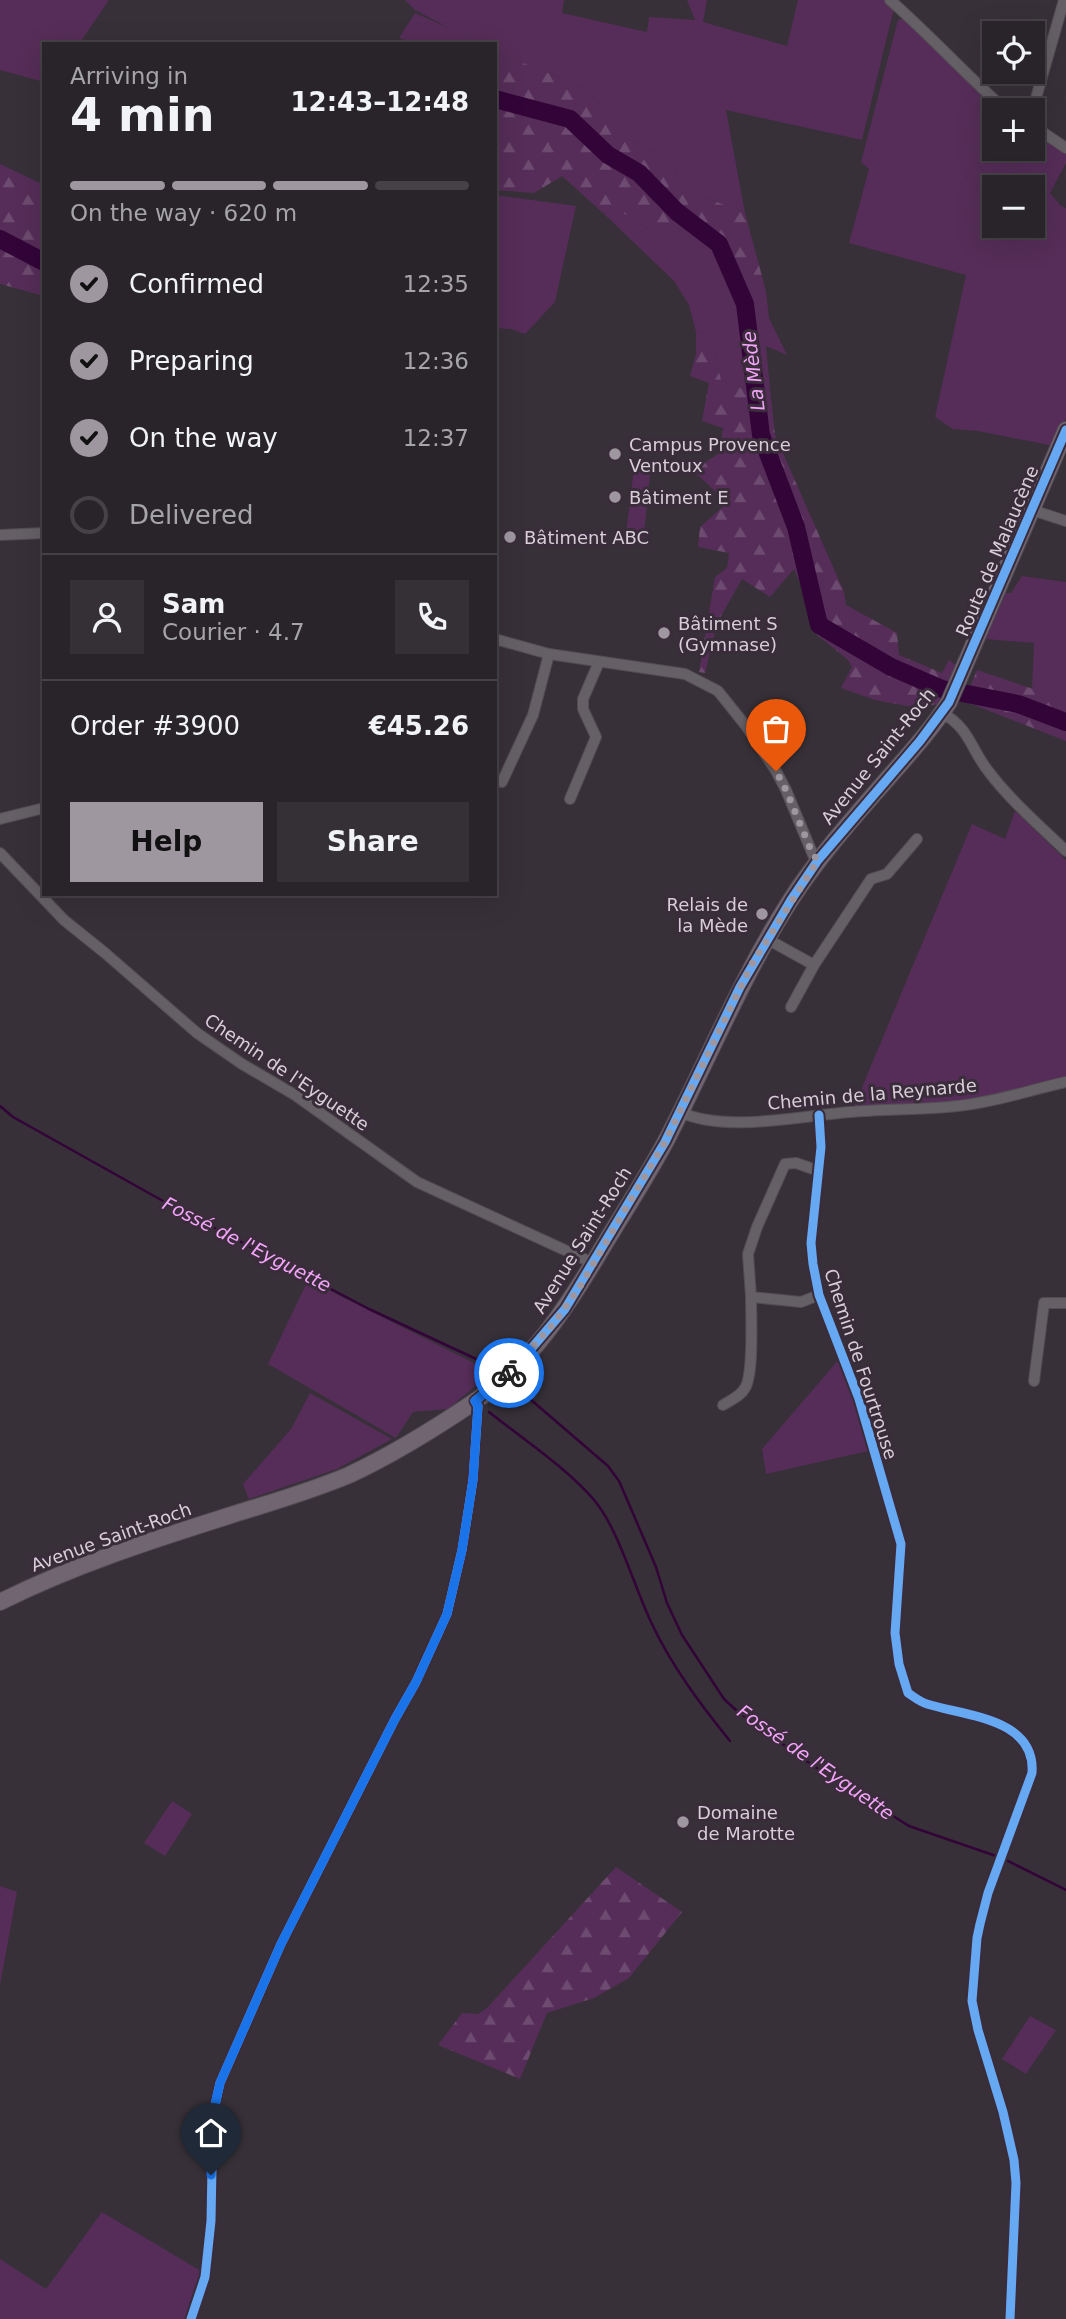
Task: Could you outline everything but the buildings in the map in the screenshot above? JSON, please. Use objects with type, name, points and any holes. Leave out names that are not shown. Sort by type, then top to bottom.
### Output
[{"type":"main road","name":"Route de Malaucène","points":[[957,685],[1066,430]]},
{"type":"main road","name":"Avenue Saint-Roch","points":[[0,1602],[102,1558],[313,1489],[349,1474],[387,1455],[475,1401],[504,1379],[565,1309],[593,1263],[665,1142],[740,987],[767,939],[818,860],[946,708],[957,685]]},
{"type":"street","points":[[890,0],[913,19],[992,98]]},
{"type":"street","points":[[1036,98],[1064,0]]},
{"type":"street","points":[[1045,134],[1066,148]]},
{"type":"street","points":[[1032,510],[1066,521]]},
{"type":"street","points":[[0,535],[42,533]]},
{"type":"street","points":[[497,640],[549,654],[685,674],[718,691],[746,726],[776,771],[813,855],[818,860]]},
{"type":"street","points":[[502,782],[533,715],[549,654]]},
{"type":"street","points":[[570,799],[596,737],[583,709],[583,699],[599,662]]},
{"type":"street","points":[[946,708],[963,728],[987,771],[1066,851]]},
{"type":"street","points":[[0,819],[42,808]]},
{"type":"street","points":[[791,1007],[814,965],[871,879],[887,874],[917,839]]},
{"type":"street","name":"Chemin de l'Eyguette","points":[[0,853],[64,920],[197,1033],[242,1064],[295,1095],[417,1182],[593,1263]]},
{"type":"street","points":[[767,939],[814,965]]},
{"type":"street","name":"Chemin de la Reynarde","points":[[680,1112],[706,1121],[781,1120],[853,1111],[923,1109],[982,1103],[1066,1082]]},
{"type":"street","name":"Chemin de Fourtrouse","points":[[819,1115],[819,1171],[811,1252],[819,1296],[859,1399],[901,1545],[894,1633],[899,1664],[908,1693],[925,1704],[1004,1725],[1022,1739],[1030,1751],[1032,1761],[1032,1773],[988,1893],[976,1938],[972,2001],[1016,2170],[1010,2319]]},
{"type":"street","points":[[723,1405],[747,1386],[751,1297],[748,1254],[757,1227],[785,1164],[796,1163],[819,1171]]},
{"type":"street","points":[[751,1297],[801,1301],[819,1296]]},
{"type":"street","points":[[1034,1381],[1044,1303],[1066,1303]]},
{"type":"street","points":[[191,2319],[205,2277],[211,2221],[213,2114],[220,2083],[281,1944],[416,1682],[447,1614],[462,1550],[473,1480],[478,1406],[475,1401]]},
{"type":"green space","points":[[0,0],[109,0],[80,42],[42,42],[42,81],[0,70]]},
{"type":"green space","points":[[405,0],[564,0],[562,13],[647,32],[649,17],[695,20],[687,0],[707,0],[703,22],[787,46],[798,0],[885,0],[894,8],[862,140],[726,110],[745,213],[684,189],[671,160],[628,139],[587,89],[497,55],[497,42],[411,42],[399,38],[415,13],[449,28],[415,10]]},
{"type":"green space","points":[[905,18],[988,98],[982,98],[982,161],[1045,161],[1045,138],[1066,153],[1066,163],[1050,193],[1066,208],[1066,418],[1054,446],[978,431],[953,429],[935,417],[966,275],[849,243],[869,169],[861,162],[898,20]]},
{"type":"green space","points":[[497,55],[587,89],[628,139],[671,160],[684,189],[745,213],[766,291],[755,291],[753,310],[734,304],[729,267],[719,244],[688,220],[669,242],[618,210],[603,213],[562,176],[534,193],[497,190]]},
{"type":"green space","points":[[0,164],[42,184],[42,257],[0,235]]},
{"type":"green space","points":[[497,195],[576,206],[555,302],[525,334],[497,328]]},
{"type":"green space","points":[[618,210],[669,242],[688,220],[719,244],[729,267],[734,304],[755,291],[766,291],[769,318],[787,355],[766,346],[771,398],[721,380],[710,331],[696,332],[689,305],[674,281],[603,213]]},
{"type":"green space","points":[[0,243],[42,265],[42,295],[0,284]]},
{"type":"green space","points":[[710,331],[721,380],[771,398],[775,435],[844,592],[846,605],[897,633],[899,655],[942,673],[949,660],[958,667],[937,704],[918,708],[875,700],[841,688],[852,667],[848,660],[815,633],[806,596],[794,569],[770,597],[742,579],[717,623],[705,673],[699,672],[715,577],[727,568],[729,553],[698,547],[700,527],[724,506],[714,490],[693,471],[719,453],[723,428],[702,421],[709,383],[690,376],[696,354],[696,332]]},
{"type":"green space","points":[[634,468],[650,475],[643,543],[625,542]]},
{"type":"green space","points":[[1022,576],[1066,582],[1066,700],[1032,689],[1034,643],[985,639],[1006,593],[1011,593]]},
{"type":"green space","points":[[977,670],[1066,700],[1066,741],[964,701]]},
{"type":"green space","points":[[1015,811],[1066,860],[1066,1079],[982,1100],[853,1109],[972,824],[1005,839]]},
{"type":"green space","points":[[308,1280],[492,1372],[448,1409],[413,1412],[396,1438],[268,1364]]},
{"type":"green space","points":[[841,1357],[868,1451],[766,1474],[762,1449]]},
{"type":"green space","points":[[310,1393],[392,1439],[337,1469],[249,1499],[243,1484],[291,1429]]},
{"type":"green space","points":[[172,1801],[192,1814],[165,1856],[144,1843]]},
{"type":"green space","points":[[616,1867],[682,1912],[629,1978],[594,1998],[547,2013],[520,2079],[438,2045],[462,2013],[478,2014],[487,2008]]},
{"type":"green space","points":[[0,1886],[17,1892],[0,1985]]},
{"type":"green space","points":[[1030,2016],[1056,2030],[1026,2074],[1002,2059]]},
{"type":"green space","points":[[102,2212],[201,2271],[186,2319],[0,2319],[0,2259],[46,2289]]},
{"type":"waterway","name":"La Mède","points":[[497,100],[570,119],[608,155],[639,173],[677,212],[719,244],[745,304],[761,435],[796,527],[819,625],[891,667],[942,689],[1018,704],[1066,722]]},
{"type":"waterway","name":"La Mède","points":[[0,239],[42,261]]},
{"type":"waterway","name":"Fossé de l'Eyguette","points":[[0,1106],[13,1117],[163,1201],[369,1309],[489,1365],[498,1373]]},
{"type":"waterway","name":"Fossé de l'Eyguette","points":[[509,1381],[608,1466],[619,1481],[682,1635],[724,1699],[812,1765],[909,1826],[996,1856]]},
{"type":"waterway","points":[[489,1412],[558,1465],[584,1489],[604,1513],[651,1622],[668,1654],[730,1741]]},
{"type":"waterway","name":"Fossé de l'Eyguette","points":[[1008,1861],[1066,1890]]},
{"type":"cycle path","points":[[191,2319],[205,2277],[211,2221],[213,2114],[220,2083],[281,1944],[416,1682],[447,1614],[462,1550],[473,1480],[478,1406],[475,1401],[513,1370],[565,1309],[665,1142],[740,987],[791,900],[818,860],[920,741],[949,702],[1066,430]]},
{"type":"cycle path","points":[[819,1115],[821,1147],[811,1243],[813,1264],[819,1295],[859,1399],[901,1544],[895,1633],[899,1664],[908,1693],[927,1704],[995,1722],[1011,1730],[1023,1741],[1030,1755],[1032,1773],[988,1893],[980,1924],[972,2001],[1014,2160],[1016,2183],[1010,2319]]},
{"type":"way so far","points":[[509,1373],[554,1323],[579,1288],[665,1142],[752,964],[818,860],[813,855],[776,771]]},
{"type":"place","name":"Campus Provence Ventoux","points":[[615,454]]},
{"type":"place","name":"Bâtiment E","points":[[615,497]]},
{"type":"place","name":"Bâtiment ABC","points":[[510,537]]},
{"type":"place","name":"Bâtiment S (Gymnase)","points":[[664,633]]},
{"type":"place","name":"Relais de la Mède","points":[[762,914]]},
{"type":"place","name":"Domaine de Marotte","points":[[683,1822]]},
{"type":"route","points":[[211,2175],[213,2114],[220,2083],[281,1944],[416,1682],[447,1614],[462,1550],[473,1480],[478,1406],[475,1401],[509,1373]]}]
